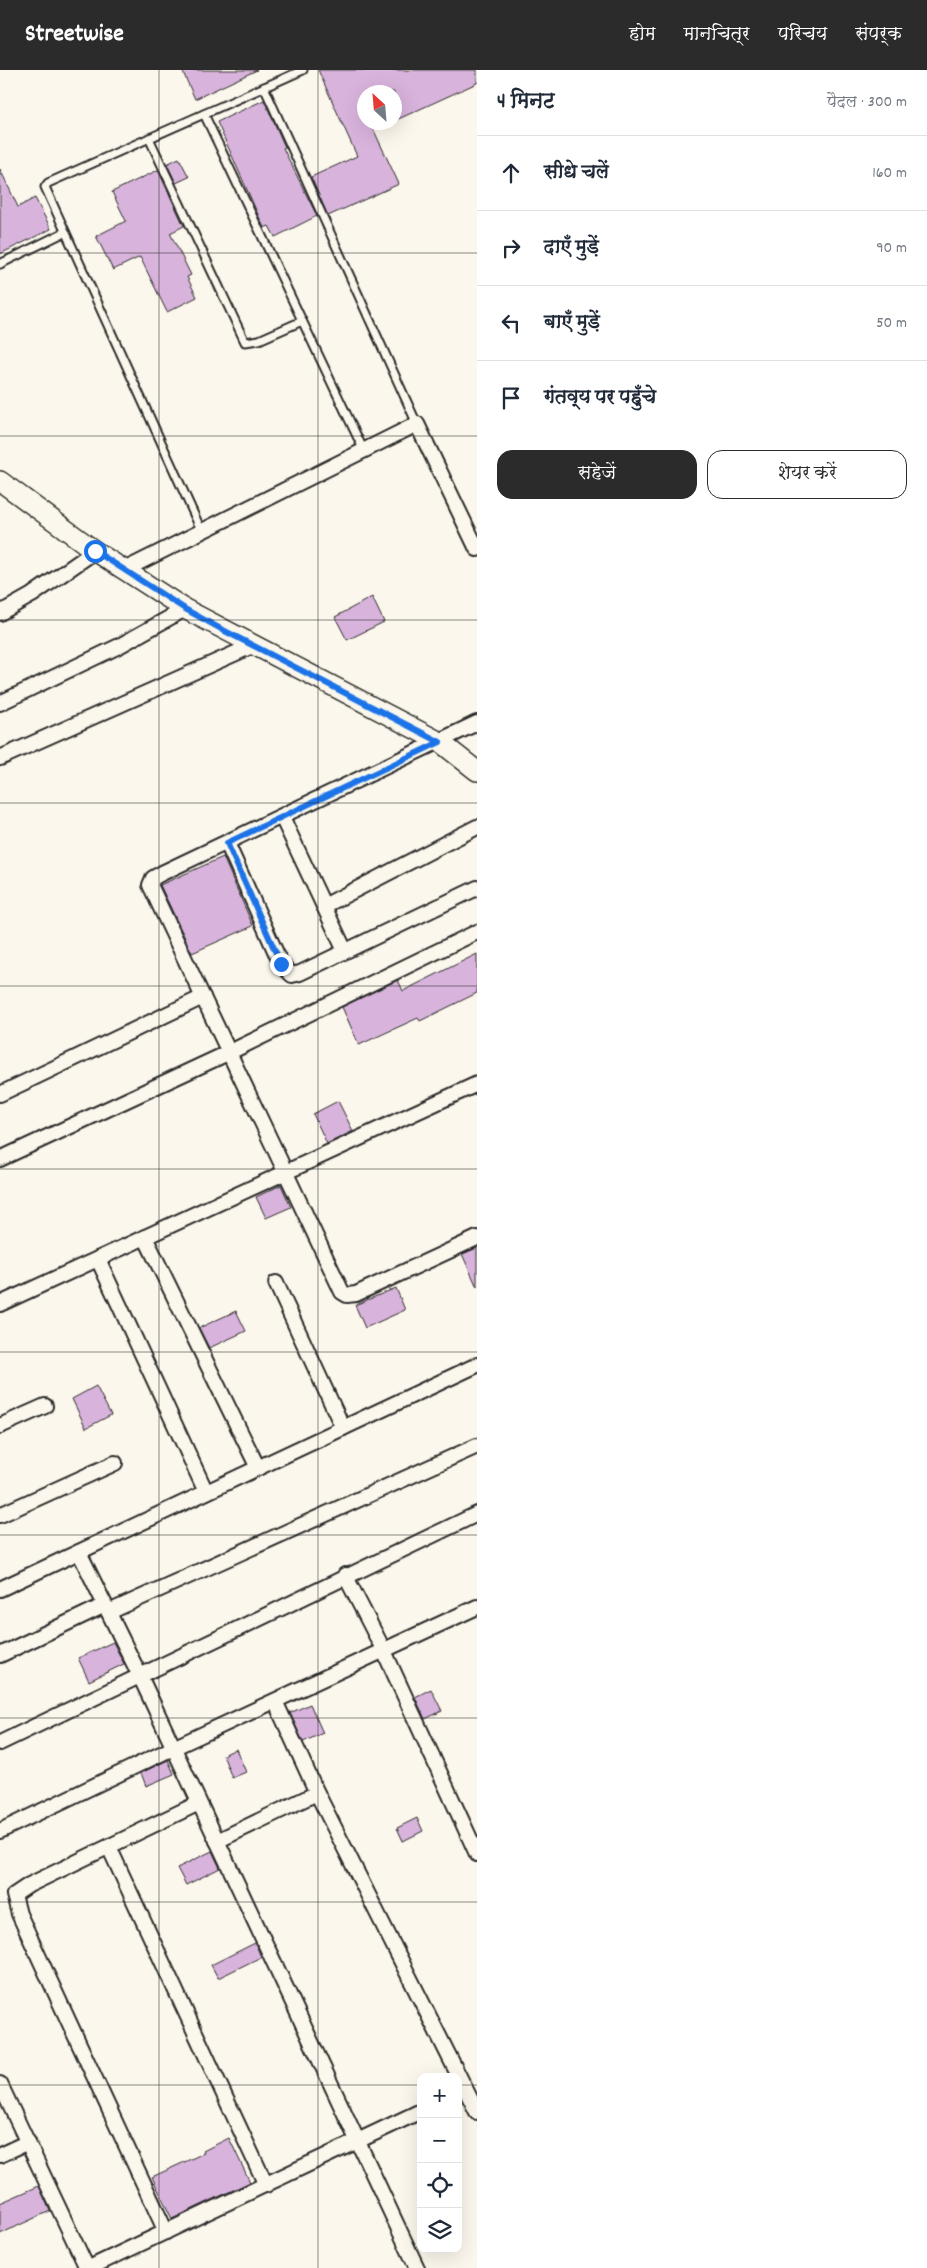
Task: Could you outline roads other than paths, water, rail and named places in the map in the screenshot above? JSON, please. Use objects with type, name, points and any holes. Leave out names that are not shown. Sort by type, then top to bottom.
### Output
[{"type":"street","points":[[124,570],[417,424],[477,549]]},
{"type":"street","points":[[0,481],[95,551],[185,609],[440,742],[477,771]]},
{"type":"street","points":[[0,613],[32,595],[95,551]]},
{"type":"street","points":[[0,703],[119,646],[185,609]]},
{"type":"street","points":[[0,758],[254,645]]},
{"type":"street","points":[[477,723],[162,873],[153,878],[150,885],[342,1292],[347,1295],[356,1294],[477,1238]]},
{"type":"street","points":[[282,817],[345,951]]},
{"type":"street","points":[[324,906],[477,827]]},
{"type":"street","points":[[227,843],[281,964],[292,975],[300,973],[477,888]]},
{"type":"street","points":[[0,1159],[230,1052],[477,932]]},
{"type":"street","points":[[0,1094],[203,997]]},
{"type":"street","points":[[0,1304],[477,1084]]},
{"type":"street","points":[[145,1237],[258,1468]]},
{"type":"street","points":[[98,1259],[206,1492]]},
{"type":"street","points":[[276,1282],[343,1428]]},
{"type":"street","points":[[0,1589],[477,1365]]},
{"type":"street","points":[[0,1426],[45,1406]]},
{"type":"street","points":[[0,1655],[477,1446]]},
{"type":"street","points":[[0,1515],[115,1463]]},
{"type":"street","points":[[0,1743],[345,1575],[477,1514]]},
{"type":"street","points":[[79,1552],[140,1676],[417,2268]]},
{"type":"street","points":[[345,1575],[384,1652],[477,1854]]},
{"type":"street","points":[[0,1831],[173,1748],[384,1652],[477,1607]]},
{"type":"street","points":[[275,1701],[317,1793],[477,2112]]},
{"type":"street","points":[[217,1841],[317,1793]]},
{"type":"street","points":[[166,2232],[14,1900],[14,1895],[199,1803]]},
{"type":"street","points":[[110,1847],[266,2185]]},
{"type":"street","points":[[0,2084],[88,2268],[417,2113]]},
{"type":"street","points":[[0,2155],[28,2142]]},
{"type":"lane","points":[[202,532],[45,189],[46,185],[303,70]]},
{"type":"lane","points":[[264,87],[417,424]]},
{"type":"lane","points":[[204,114],[364,450]]},
{"type":"lane","points":[[149,138],[246,342],[259,340],[302,321]]},
{"type":"lane","points":[[0,264],[65,232]]}]
